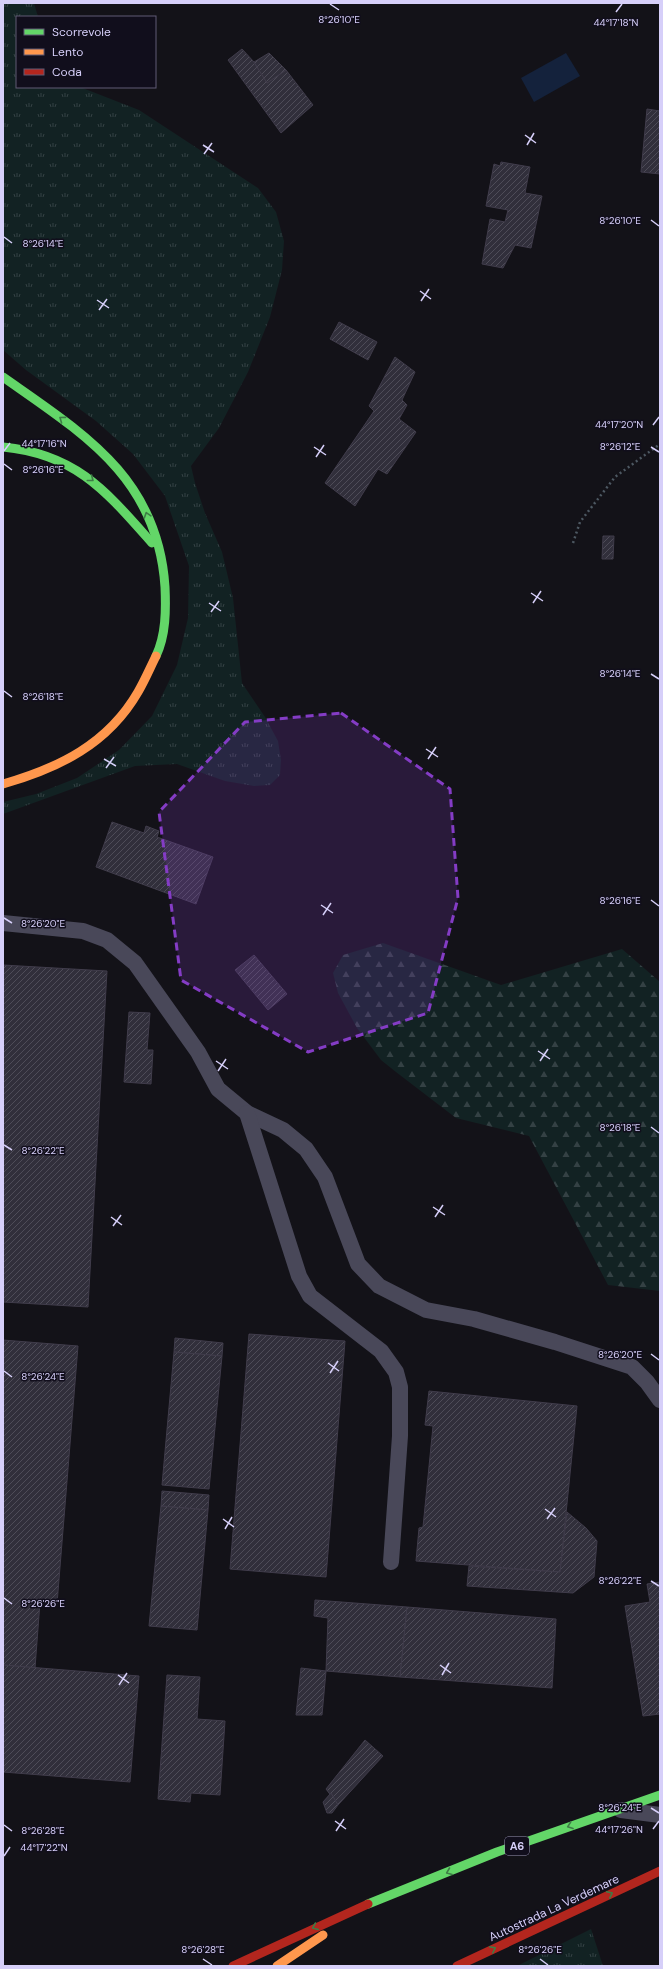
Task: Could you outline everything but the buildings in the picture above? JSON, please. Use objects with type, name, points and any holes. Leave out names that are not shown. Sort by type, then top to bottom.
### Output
[{"type":"highway","points":[[3,377],[84,436],[112,461],[131,484],[145,508],[159,552],[166,599],[162,640],[149,672],[127,711],[98,741],[65,761],[29,777],[3,784]]},
{"type":"highway","points":[[3,447],[34,451],[64,461],[90,478],[111,496],[159,552]]},
{"type":"highway","name":"A6","points":[[376,1901],[452,1870],[660,1794]]},
{"type":"highway","name":"Autostrada La Verdemare","points":[[457,1966],[660,1872]]},
{"type":"highway","points":[[233,1966],[289,1938],[376,1901]]},
{"type":"highway","points":[[277,1966],[306,1945],[376,1901]]},
{"type":"lane","points":[[3,923],[83,931],[107,940],[135,963],[198,1052],[218,1089],[248,1113],[283,1130],[306,1149],[325,1177],[358,1264],[379,1286],[426,1310],[503,1328],[632,1367],[647,1382],[660,1400]]},
{"type":"lane","points":[[248,1113],[290,1248],[303,1283],[310,1296],[382,1351],[396,1372],[400,1387],[400,1436],[391,1562]]},
{"type":"lane","points":[[615,1810],[660,1815]]},
{"type":"path","points":[[573,543],[580,522],[615,477],[660,444]]},
{"type":"highlighted area","points":[[341,713],[450,789],[458,898],[428,1013],[308,1052],[181,980],[159,812],[245,722]]},
{"type":"green space","points":[[3,3],[34,3],[38,16],[16,16],[16,88],[83,88],[139,110],[258,188],[276,212],[284,241],[282,270],[270,317],[248,372],[219,428],[191,466],[205,513],[222,552],[233,598],[242,683],[265,717],[278,741],[281,760],[280,775],[270,785],[254,786],[225,781],[177,764],[135,766],[3,814],[3,802],[36,794],[77,778],[119,750],[152,716],[177,665],[188,618],[189,566],[165,496],[133,454],[96,421],[26,370],[3,350]]},
{"type":"green space","points":[[383,943],[501,985],[622,949],[660,982],[660,1291],[608,1285],[529,1136],[456,1118],[381,1060],[357,1028],[338,993],[333,973],[343,955]]},
{"type":"green space","points":[[591,1929],[603,1966],[517,1966]]},
{"type":"water","points":[[566,53],[580,76],[534,102],[521,78]]},
{"type":"traffic: fast","points":[[3,377],[62,419],[112,462],[132,488],[148,516],[159,549],[165,587],[164,631],[156,656]]},
{"type":"traffic: fast","points":[[3,447],[28,451],[51,458],[88,478],[120,507],[152,543]]},
{"type":"traffic: fast","points":[[368,1904],[497,1852],[660,1795]]},
{"type":"traffic: slow","points":[[3,784],[24,778],[62,762],[97,740],[126,710],[141,688],[156,656]]},
{"type":"traffic: slow","points":[[277,1966],[323,1935]]},
{"type":"traffic: jam","points":[[457,1966],[660,1871]]},
{"type":"traffic: jam","points":[[233,1966],[368,1904]]}]
